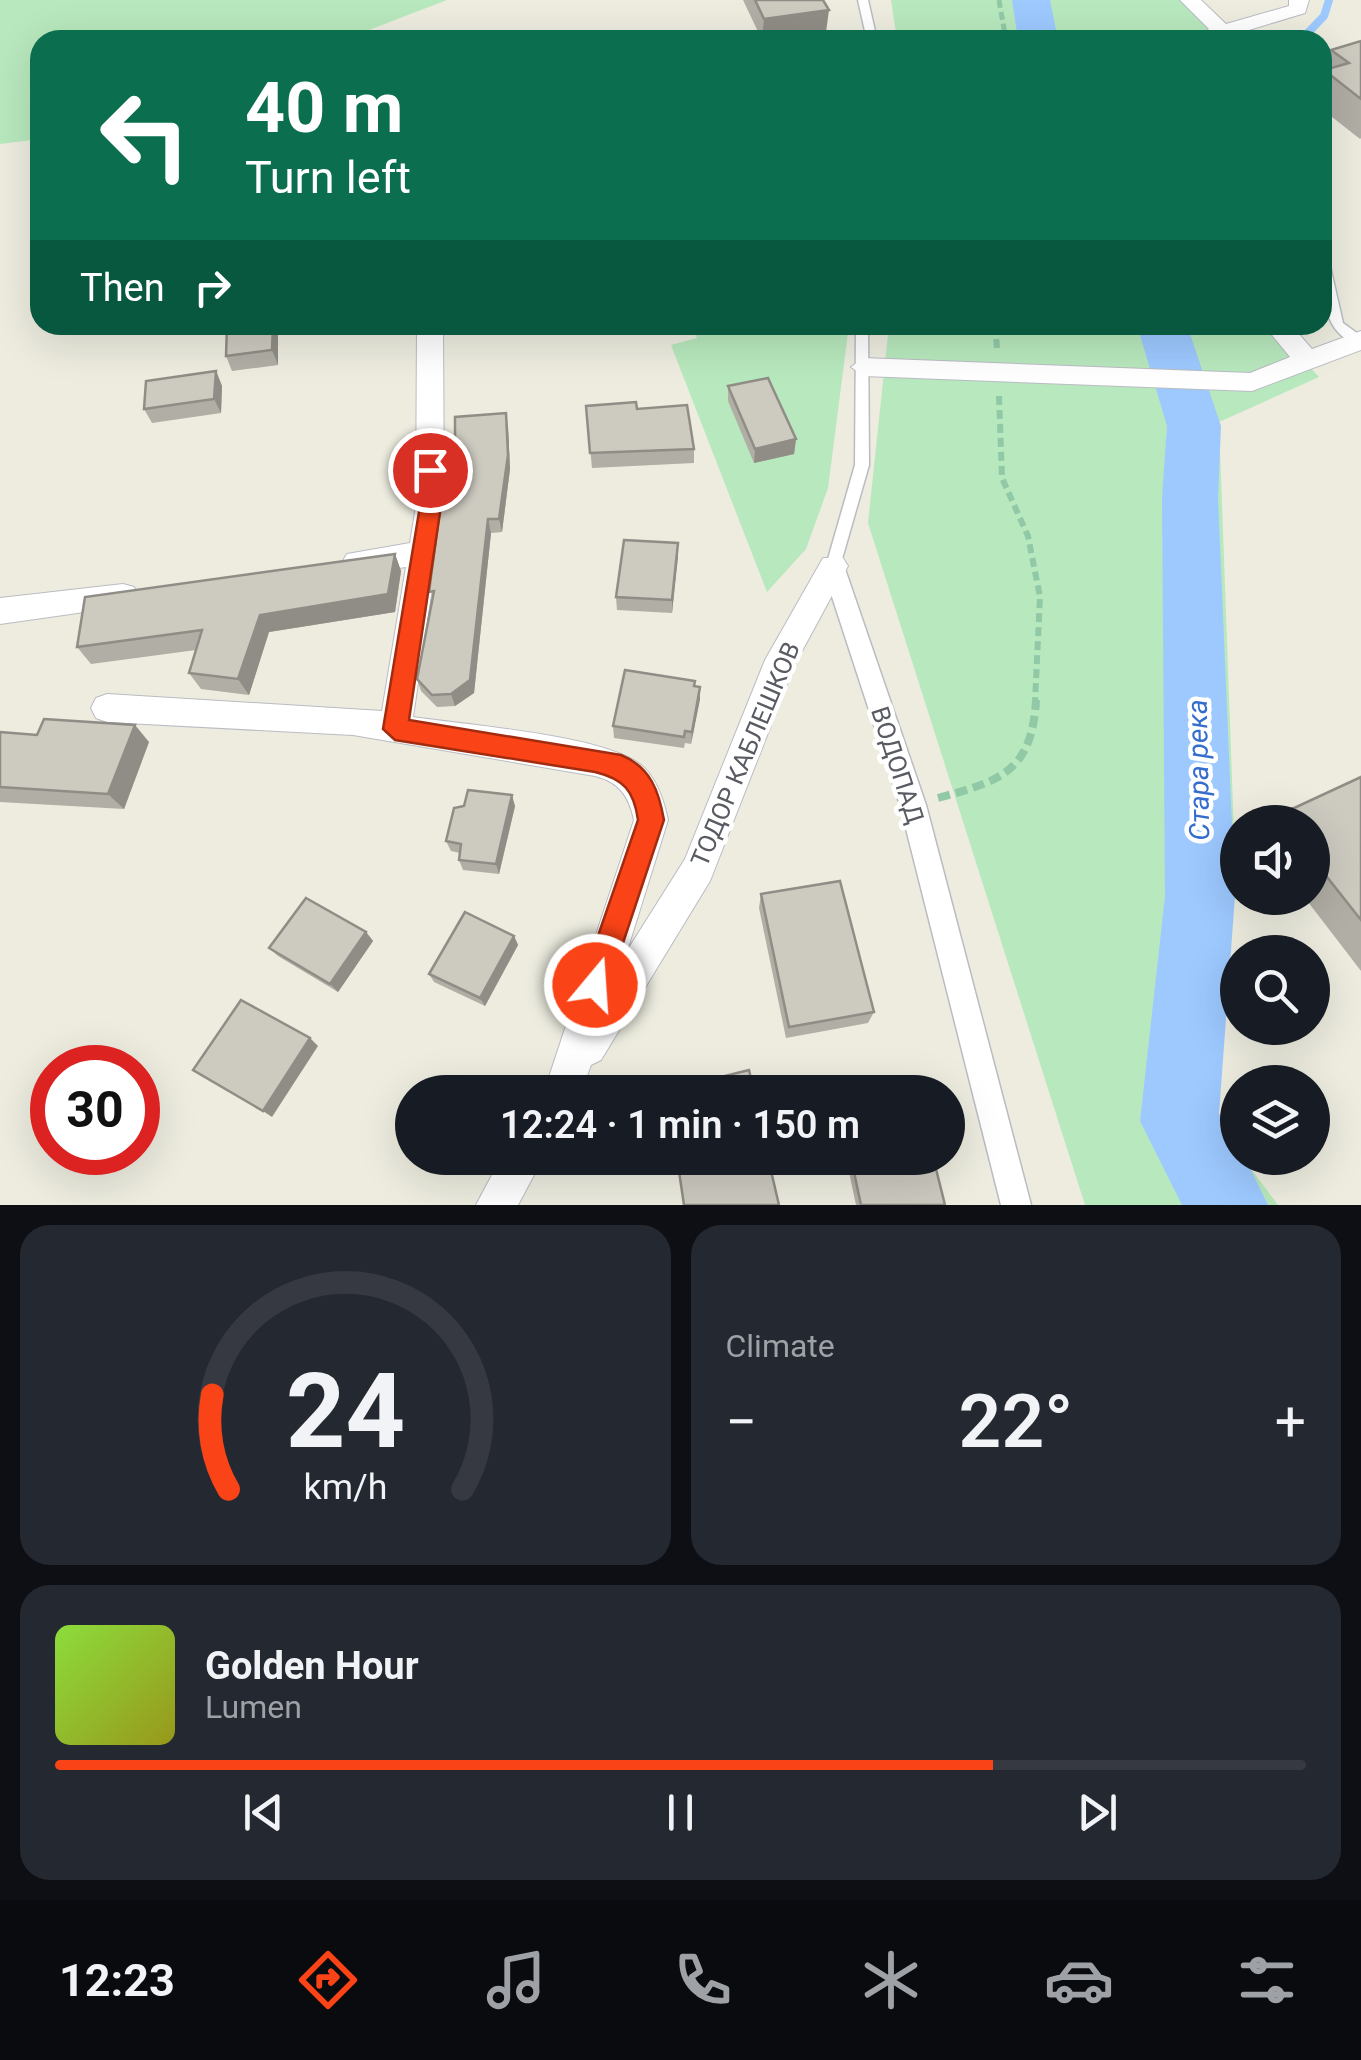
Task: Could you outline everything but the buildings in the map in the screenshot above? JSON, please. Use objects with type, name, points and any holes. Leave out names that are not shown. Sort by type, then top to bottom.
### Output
[{"type":"street","points":[[1190,0],[1210,30]]},
{"type":"street","points":[[1232,30],[1298,8],[1299,0]]},
{"type":"street","points":[[395,729],[430,506],[430,335]]},
{"type":"street","points":[[1285,335],[1307,361]]},
{"type":"street","points":[[864,368],[1151,382],[1252,382],[1360,340]]},
{"type":"street","points":[[328,566],[424,553]]},
{"type":"street","name":"ВОДОПАД","points":[[833,566],[913,805],[1016,1205]]},
{"type":"street","name":"ТОДОР КАБЛЕШКОВ","points":[[571,1075],[698,869],[780,660],[833,566]]},
{"type":"street","points":[[0,610],[145,593]]},
{"type":"street","points":[[107,708],[229,711],[395,729],[621,767],[647,794],[651,820],[567,1075]]},
{"type":"street","points":[[496,1205],[513,1175]]},
{"type":"lane","points":[[863,0],[870,30]]},
{"type":"lane","points":[[1332,302],[1337,325],[1360,340]]},
{"type":"lane","points":[[833,566],[862,465],[862,335]]},
{"type":"path","points":[[1000,0],[1004,30]]},
{"type":"path","points":[[913,805],[999,781],[1034,736],[1040,597],[1028,536],[1002,478],[996,335]]},
{"type":"green space","points":[[0,0],[447,0],[369,30],[30,30],[30,140],[0,144]]},
{"type":"green space","points":[[891,0],[1190,0],[1208,15],[1207,30],[896,30]]},
{"type":"green space","points":[[696,335],[848,335],[828,488],[806,549],[767,592],[671,345],[697,338]]},
{"type":"green space","points":[[888,335],[1280,335],[1319,377],[1219,422],[1233,805],[1220,805],[1220,915],[1232,915],[1230,935],[1220,935],[1220,1004],[1206,1106],[1220,1125],[1220,1175],[1256,1175],[1278,1205],[1085,1205],[868,523]]},
{"type":"waterway","name":"Стара река","points":[[1031,0],[1036,30]]},
{"type":"waterway","points":[[1311,30],[1324,16],[1329,0]]},
{"type":"waterway","name":"Стара река","points":[[1165,335],[1194,426],[1190,498],[1200,896],[1179,1121],[1227,1205]]},
{"type":"route","points":[[430,470],[430,506],[395,729],[595,761],[621,767],[634,776],[647,794],[651,820],[595,985]]}]
